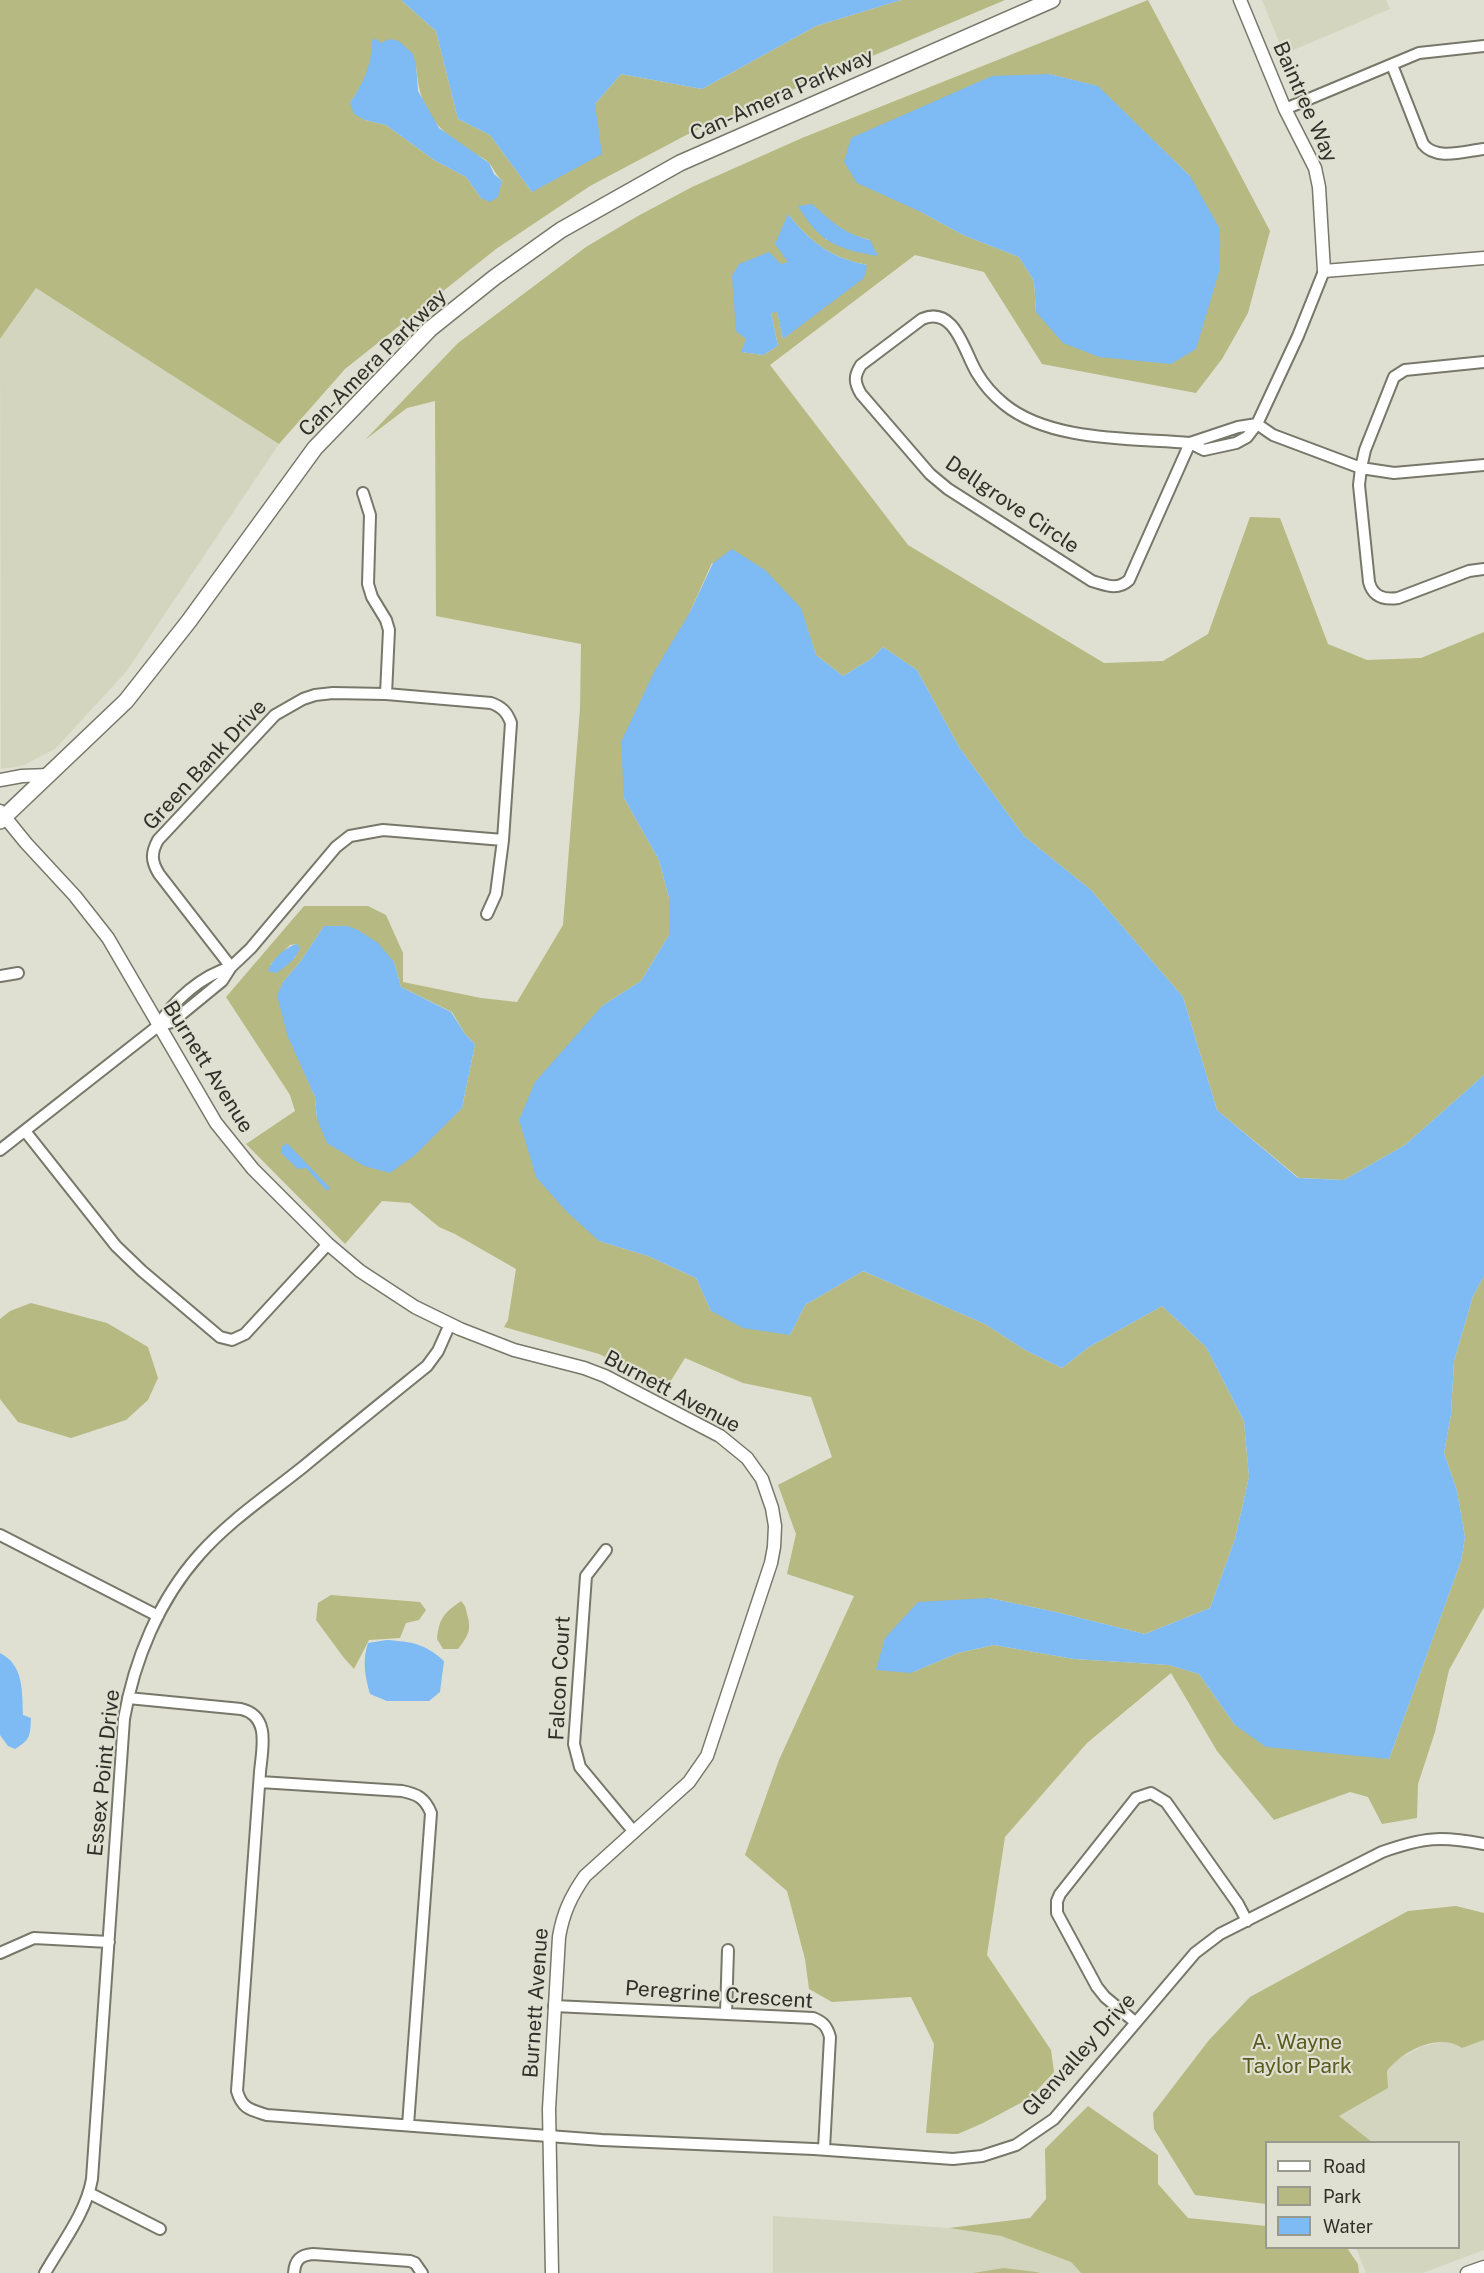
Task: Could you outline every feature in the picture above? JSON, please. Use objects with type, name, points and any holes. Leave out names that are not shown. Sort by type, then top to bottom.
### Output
[{"type":"main road","name":"Can-Amera Parkway","points":[[2,816],[49,775],[126,701],[189,621],[315,448],[430,329],[495,277],[561,230],[680,163],[1053,0]]},
{"type":"street","name":"Baintree Way","points":[[1240,0],[1285,109],[1315,168],[1319,187],[1324,271],[1293,347],[1257,424]]},
{"type":"street","points":[[1285,109],[1419,53],[1484,46]]},
{"type":"street","points":[[1392,65],[1427,150],[1442,153],[1484,149]]},
{"type":"street","points":[[1324,271],[1484,258]]},
{"type":"street","name":"Dellgrove Circle","points":[[1190,443],[1129,580],[1123,586],[1112,587],[1092,581],[948,489],[930,474],[861,394],[855,383],[856,373],[861,365],[922,319],[930,315],[940,316],[957,334],[975,371],[987,388],[1020,416],[1045,426],[1084,434],[1190,443],[1238,427],[1257,424]]},
{"type":"street","points":[[1484,362],[1399,372],[1394,377],[1365,450],[1359,484],[1369,582],[1371,591],[1378,597],[1388,600],[1398,598],[1469,572],[1484,569]]},
{"type":"street","points":[[1257,424],[1273,435],[1361,468],[1394,473],[1484,465]]},
{"type":"street","points":[[363,493],[370,515],[368,584],[389,630],[386,694]]},
{"type":"street","name":"Green Bank Drive","points":[[231,967],[159,874],[153,860],[153,850],[158,840],[274,715],[288,706],[315,695],[386,694],[491,703],[502,707],[511,723],[503,840],[496,894],[487,914]]},
{"type":"street","points":[[0,780],[49,775]]},
{"type":"street","name":"Burnett Avenue","points":[[2,816],[75,896],[108,938],[216,1123],[253,1169],[328,1244],[360,1271],[391,1292],[450,1324],[514,1350],[595,1371],[674,1410],[720,1436],[747,1458],[762,1479],[775,1526],[771,1563],[707,1756],[689,1782],[585,1876],[566,1907],[559,1937],[550,2065],[552,2273]]},
{"type":"street","points":[[0,1150],[158,1026],[169,1007],[215,972],[231,967],[251,948],[336,848],[350,836],[383,830],[503,840]]},
{"type":"street","points":[[0,976],[18,973]]},
{"type":"street","points":[[25,1131],[116,1246],[220,1337],[232,1340],[245,1334],[328,1244]]},
{"type":"street","name":"Essex Point Drive","points":[[45,2273],[89,2193],[93,2170],[118,1797],[128,1698],[146,1641],[183,1575],[207,1546],[427,1366],[438,1351],[450,1324]]},
{"type":"street","points":[[0,1535],[158,1616]]},
{"type":"street","name":"Falcon Court","points":[[606,1550],[586,1575],[574,1744],[580,1767],[634,1832]]},
{"type":"street","points":[[128,1698],[249,1711],[260,1721],[263,1730],[260,1782],[415,1793],[429,1806],[431,1813],[408,2125]]},
{"type":"street","name":"Glenvalley Drive","points":[[260,1782],[237,2091],[240,2102],[246,2107],[267,2115],[602,2140],[824,2149],[953,2159],[982,2156],[1016,2145],[1037,2133],[1054,2119],[1135,2022],[1201,1948],[1220,1934],[1382,1852],[1410,1842],[1451,1838],[1484,1844]]},
{"type":"street","points":[[1135,2022],[1105,1997],[1097,1987],[1057,1914],[1056,1907],[1060,1894],[1136,1798],[1151,1793],[1167,1802],[1238,1904],[1247,1921]]},
{"type":"street","points":[[0,1953],[34,1938],[109,1942]]},
{"type":"street","points":[[726,2013],[728,1950]]},
{"type":"street","name":"Peregrine Crescent","points":[[554,2006],[813,2018],[822,2022],[828,2029],[830,2037],[824,2149]]},
{"type":"street","points":[[89,2193],[160,2229]]},
{"type":"street","points":[[294,2273],[297,2260],[303,2255],[313,2254],[410,2261],[415,2263],[422,2273]]},
{"type":"street","points":[[1467,2273],[1484,2267]]},
{"type":"shaded area","points":[[1262,0],[1386,0],[1390,9],[1284,54]]},
{"type":"shaded area","points":[[36,288],[279,444],[126,672],[55,749],[22,766],[1,769],[0,339]]},
{"type":"shaded area","points":[[1484,2040],[1484,2250],[1423,2273],[1366,2273],[1356,2249],[1460,2249],[1460,2141],[1371,2141],[1339,2116],[1388,2088],[1387,2071],[1395,2061],[1420,2047],[1441,2042],[1454,2042],[1462,2048]]},
{"type":"shaded area","points":[[773,2216],[949,2228],[1001,2236],[1071,2262],[1081,2273],[773,2273]]},
{"type":"green space","points":[[0,0],[401,0],[436,31],[458,119],[490,135],[532,192],[595,104],[621,74],[702,89],[816,26],[901,0],[1005,0],[690,133],[590,186],[496,249],[345,369],[279,444],[36,288],[0,339]],"holes":[[[371,61],[416,65],[420,91],[428,112],[452,139],[490,164],[502,181],[497,197],[481,198],[466,177],[434,160],[386,125],[365,120],[350,103],[366,78]]]},
{"type":"green space","points":[[1148,0],[1270,231],[1248,313],[1222,359],[1196,393],[1042,364],[984,272],[915,255],[770,365],[908,545],[1104,663],[1163,661],[1208,634],[1250,517],[1280,518],[1328,644],[1367,660],[1421,658],[1484,632],[1484,1075],[1405,1145],[1344,1180],[1299,1178],[1217,1110],[1183,997],[1091,890],[1024,836],[959,747],[917,670],[883,647],[871,659],[843,676],[816,655],[800,608],[712,563],[690,612],[624,798],[659,860],[669,898],[669,935],[641,981],[602,1006],[599,1241],[648,1256],[696,1278],[711,1311],[790,1335],[805,1305],[863,1271],[985,1324],[1025,1350],[1062,1368],[1089,1347],[1162,1306],[1206,1347],[1244,1421],[1249,1477],[1235,1539],[1210,1608],[1145,1634],[989,1598],[911,1673],[958,1653],[994,1645],[1074,1659],[1169,1665],[1199,1674],[1235,1725],[1389,1759],[1461,1561],[1465,1537],[1457,1491],[1444,1453],[1451,1414],[1454,1361],[1473,1296],[1484,1276],[1484,1607],[1449,1670],[1435,1732],[1418,1784],[1417,1818],[1382,1824],[1368,1797],[1350,1792],[1274,1820],[1217,1751],[1171,1673],[1087,1743],[1005,1837],[987,1955],[1051,2050],[1054,2072],[1030,2098],[958,2134],[926,2133],[934,2044],[911,1997],[832,2002],[809,1989],[805,1959],[787,1891],[745,1855],[779,1760],[854,1596],[787,1574],[796,1534],[778,1485],[832,1457],[811,1397],[743,1383],[685,1358],[667,1387],[599,1354],[504,1327],[508,1320],[516,1269],[439,1227],[410,1203],[382,1201],[345,1244],[246,1144],[295,1111],[290,1095],[226,997],[304,906],[368,906],[386,915],[403,953],[403,982],[481,998],[517,1002],[563,925],[580,709],[581,644],[436,616],[435,401],[407,408],[365,440],[458,343],[586,247],[692,187],[802,138]],"holes":[[[1049,74],[1097,86],[1190,176],[1036,312],[1034,281],[1019,257],[963,235],[921,212]],[[820,212],[843,230],[870,240],[826,240]],[[788,214],[813,241],[822,247],[843,258],[867,265],[783,339],[777,311],[771,313],[778,346],[763,355],[742,352],[781,265],[788,262]],[[324,926],[394,962],[401,987],[452,1012],[465,1034],[475,1044],[462,1108],[440,1128],[317,1119],[315,1097],[303,1069],[283,982],[300,962]],[[297,944],[296,956],[284,967],[270,965],[290,945]]]},
{"type":"green space","points":[[31,1303],[107,1323],[148,1347],[158,1378],[148,1400],[126,1420],[71,1438],[18,1422],[0,1399],[0,1319],[10,1311]]},
{"type":"green space","points":[[331,1595],[420,1602],[426,1610],[419,1620],[406,1623],[400,1638],[369,1640],[354,1669],[316,1620],[318,1603]]},
{"type":"green space","points":[[461,1601],[465,1607],[469,1624],[468,1633],[458,1649],[443,1649],[437,1639],[439,1626],[446,1613]]},
{"type":"green space","name":"A. Wayne Taylor Park","points":[[1456,1906],[1484,1913],[1484,2040],[1462,2048],[1443,2042],[1432,2043],[1411,2051],[1394,2064],[1387,2071],[1388,2088],[1339,2116],[1371,2141],[1265,2141],[1265,2204],[1195,2195],[1154,2129],[1153,2113],[1209,2040],[1250,1997],[1408,1911]]},
{"type":"green space","points":[[1088,2106],[1158,2155],[1158,2184],[1188,2218],[1265,2226],[1265,2249],[1348,2249],[1358,2264],[1359,2273],[1081,2273],[1071,2262],[1001,2236],[949,2228],[1030,2218],[1046,2199],[1045,2149]]},
{"type":"green space","points":[[1004,2268],[1036,2272],[1040,2273],[973,2273]]},
{"type":"water","points":[[401,0],[901,0],[816,26],[702,89],[621,74],[595,104],[602,154],[532,192],[490,135],[458,119],[436,31]]},
{"type":"water","points":[[375,38],[381,43],[389,39],[399,41],[413,54],[418,91],[439,128],[489,163],[494,174],[502,181],[498,197],[490,202],[481,198],[466,177],[434,160],[386,125],[365,120],[354,114],[350,103],[366,74],[372,41]]},
{"type":"water","points":[[1049,74],[1098,86],[1190,176],[1220,229],[1219,272],[1196,349],[1171,364],[1099,357],[1063,343],[1036,312],[1034,281],[1019,257],[963,235],[921,212],[857,183],[844,162],[851,138],[992,76]]},
{"type":"water","points":[[812,204],[845,230],[870,240],[878,256],[840,247],[822,236],[798,206]]},
{"type":"water","points":[[788,214],[813,241],[822,247],[843,258],[867,265],[864,278],[783,339],[777,312],[771,313],[778,346],[763,355],[741,352],[746,339],[736,331],[732,276],[739,264],[769,252],[781,264],[788,262],[775,244]]},
{"type":"water","points":[[732,549],[765,570],[801,608],[816,655],[843,676],[871,659],[883,647],[917,670],[959,747],[1024,836],[1091,890],[1183,997],[1217,1110],[1298,1178],[1344,1180],[1405,1145],[1484,1075],[1484,1276],[1473,1296],[1454,1361],[1451,1414],[1444,1453],[1457,1491],[1465,1537],[1461,1561],[1389,1759],[1266,1747],[1235,1725],[1199,1674],[1169,1665],[1074,1659],[994,1645],[958,1653],[911,1673],[876,1670],[885,1638],[918,1602],[989,1598],[1145,1634],[1210,1608],[1235,1539],[1249,1477],[1244,1421],[1206,1347],[1162,1306],[1089,1347],[1062,1368],[1025,1350],[985,1324],[863,1271],[805,1305],[790,1335],[743,1328],[711,1311],[696,1278],[648,1256],[599,1241],[566,1211],[536,1177],[519,1120],[535,1082],[602,1006],[641,981],[669,935],[669,898],[659,860],[624,798],[621,742],[654,672],[690,612],[713,563]]},
{"type":"water","points":[[324,926],[347,926],[378,943],[394,962],[401,987],[451,1012],[465,1034],[475,1044],[462,1108],[415,1155],[390,1173],[364,1166],[327,1143],[317,1119],[315,1097],[288,1037],[277,996],[283,982],[300,962]]},
{"type":"water","points":[[297,944],[300,948],[290,962],[276,973],[268,971],[280,954]]},
{"type":"water","points":[[287,1143],[330,1188],[327,1191],[306,1168],[298,1169],[281,1153],[281,1147]]},
{"type":"water","points":[[387,1640],[417,1644],[430,1650],[444,1661],[440,1692],[429,1701],[387,1701],[370,1694],[365,1668],[368,1643]]},
{"type":"water","points":[[0,1653],[14,1664],[18,1672],[22,1688],[23,1715],[31,1718],[29,1736],[15,1749],[8,1746],[0,1735]]}]
